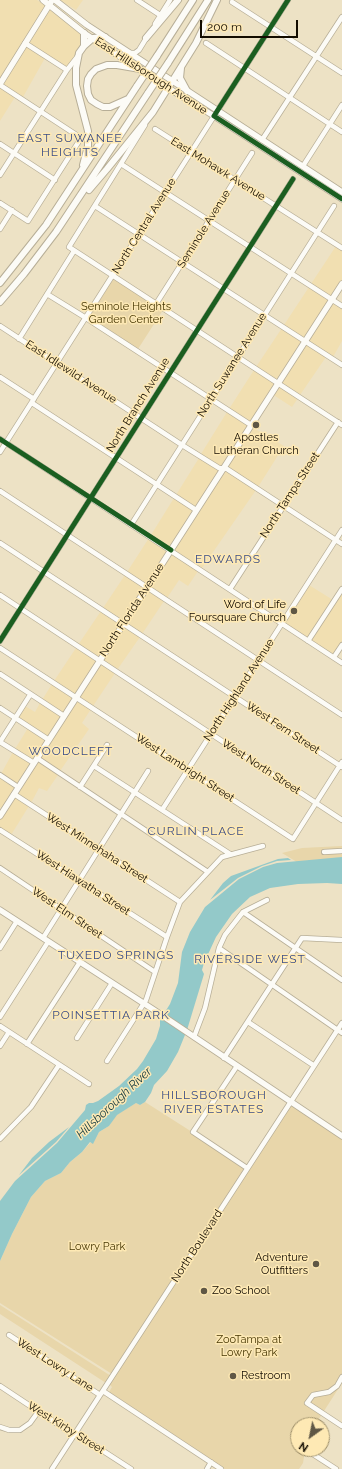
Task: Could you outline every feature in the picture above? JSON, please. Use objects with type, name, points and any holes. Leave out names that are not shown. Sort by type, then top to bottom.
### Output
[{"type":"highway","points":[[146,38],[178,0]]},
{"type":"highway","points":[[0,283],[35,240],[81,173],[193,0]]},
{"type":"highway","points":[[0,302],[46,247],[78,201],[208,0]]},
{"type":"highway","points":[[78,201],[108,169],[153,112],[201,34],[217,0]]},
{"type":"highway","points":[[84,33],[84,46]]},
{"type":"highway","points":[[81,173],[86,156],[88,136],[76,79],[76,68],[80,53],[84,46],[93,38],[105,37]]},
{"type":"highway","points":[[129,98],[113,106],[106,107],[99,105],[89,96],[87,88],[88,79],[96,69],[107,65],[117,65],[140,69]]},
{"type":"highway","points":[[182,66],[180,78],[186,91]]},
{"type":"main road","name":"East Hillsborough Avenue","points":[[43,0],[51,2],[84,33],[168,88],[262,140],[342,192]]},
{"type":"main road","name":"East Hillsborough Avenue","points":[[55,0],[85,24],[172,81],[215,113],[342,199]]},
{"type":"main road","points":[[0,85],[51,2]]},
{"type":"main road","name":"North Florida Avenue","points":[[1,812],[49,740],[342,284]]},
{"type":"main road","points":[[0,910],[154,1010],[342,1136]]},
{"type":"street","points":[[137,0],[160,15]]},
{"type":"street","points":[[130,53],[137,51],[170,0]]},
{"type":"street","name":"North Central Avenue","points":[[0,452],[288,0]]},
{"type":"street","points":[[232,2],[342,73]]},
{"type":"street","points":[[262,140],[342,17]]},
{"type":"street","points":[[25,43],[67,70]]},
{"type":"street","points":[[206,43],[342,132]]},
{"type":"street","points":[[0,175],[67,70],[80,53]]},
{"type":"street","points":[[0,85],[81,138],[28,221],[0,203]]},
{"type":"street","points":[[303,166],[342,104]]},
{"type":"street","points":[[153,112],[69,247],[340,423]]},
{"type":"street","name":"East Mohawk Avenue","points":[[155,129],[342,248]]},
{"type":"street","points":[[0,144],[55,180]]},
{"type":"street","name":"Seminole Avenue","points":[[156,304],[252,154]]},
{"type":"street","points":[[121,164],[342,306]]},
{"type":"street","name":"North Branch Avenue","points":[[0,641],[293,179]]},
{"type":"street","points":[[95,206],[342,365]]},
{"type":"street","name":"North Suwanee Avenue","points":[[131,525],[334,206]]},
{"type":"street","points":[[0,229],[12,210]]},
{"type":"street","points":[[19,339],[74,251]]},
{"type":"street","points":[[46,294],[86,318],[251,425]]},
{"type":"street","name":"East Idlewild Avenue","points":[[0,326],[182,445],[219,468],[227,469],[342,544]]},
{"type":"street","points":[[0,377],[116,459],[196,510]]},
{"type":"street","name":"North Tampa Street","points":[[230,589],[340,423]]},
{"type":"street","points":[[0,439],[342,663]]},
{"type":"street","points":[[0,491],[342,715]]},
{"type":"street","name":"North Highland Avenue","points":[[162,810],[342,530]]},
{"type":"street","name":"West Fern Street","points":[[0,543],[341,765]]},
{"type":"street","points":[[308,641],[342,589]]},
{"type":"street","name":"West North Street","points":[[0,595],[342,820]]},
{"type":"street","points":[[334,657],[342,645]]},
{"type":"street","name":"West Lambright Street","points":[[0,648],[293,839],[316,802]]},
{"type":"street","points":[[0,674],[64,716]]},
{"type":"street","points":[[30,695],[0,742],[80,786],[208,872]]},
{"type":"street","points":[[0,708],[49,740]]},
{"type":"street","points":[[80,786],[107,745]]},
{"type":"street","points":[[316,802],[341,765]]},
{"type":"street","points":[[94,766],[230,854]]},
{"type":"street","points":[[43,938],[148,771]]},
{"type":"street","points":[[0,775],[18,787]]},
{"type":"street","name":"West Minnehaha Street","points":[[14,794],[180,902]]},
{"type":"street","name":"West Hiawatha Street","points":[[0,830],[167,937]]},
{"type":"street","points":[[107,1061],[144,1004],[180,902],[222,857],[263,846]]},
{"type":"street","points":[[324,852],[342,851]]},
{"type":"street","name":"West Elm Street","points":[[0,868],[155,972]]},
{"type":"street","points":[[193,1036],[205,1008],[219,948],[225,935],[243,912],[267,900]]},
{"type":"street","points":[[243,912],[342,980]]},
{"type":"street","points":[[0,948],[17,921]]},
{"type":"street","points":[[224,1058],[302,938],[342,940]]},
{"type":"street","points":[[0,1017],[48,942]]},
{"type":"street","points":[[219,948],[342,1033]]},
{"type":"street","points":[[27,1044],[80,962]]},
{"type":"street","points":[[77,1038],[112,983]]},
{"type":"street","points":[[248,1022],[314,1065]]},
{"type":"street","name":"North Boulevard","points":[[52,1469],[342,1023]]},
{"type":"street","points":[[0,1026],[89,1084]]},
{"type":"street","points":[[0,1046],[9,1032]]},
{"type":"street","points":[[0,1139],[31,1107],[59,1065]]},
{"type":"street","points":[[237,1066],[193,1132],[248,1168]]},
{"type":"street","name":"West Lowry Lane","points":[[9,1335],[221,1469]]},
{"type":"street","points":[[342,1377],[337,1386],[329,1392],[313,1395],[307,1403],[342,1426]]},
{"type":"street","name":"West Kirby Street","points":[[0,1386],[74,1435],[80,1436],[131,1469]]},
{"type":"street","points":[[0,1427],[9,1430],[20,1430],[30,1423],[38,1412]]},
{"type":"street","points":[[317,1457],[336,1469]]},
{"type":"street","points":[[207,1469],[211,1462]]},
{"type":"shaded area","points":[[0,0],[37,0],[46,6],[0,81]]},
{"type":"shaded area","points":[[60,0],[83,0],[76,10]]},
{"type":"shaded area","points":[[49,8],[83,34],[83,43],[67,68],[28,43]]},
{"type":"shaded area","points":[[26,46],[45,58],[23,97],[2,84]]},
{"type":"shaded area","points":[[0,88],[15,97],[0,121]]},
{"type":"shaded area","points":[[336,246],[342,250],[342,281],[331,297],[311,284]]},
{"type":"shaded area","points":[[309,287],[329,300],[304,338],[284,325]]},
{"type":"shaded area","points":[[332,302],[342,309],[342,341],[333,357],[307,340]]},
{"type":"shaded area","points":[[282,328],[302,341],[277,380],[256,367]]},
{"type":"shaded area","points":[[305,343],[326,357],[300,395],[280,382]]},
{"type":"shaded area","points":[[254,370],[275,383],[250,423],[229,409]]},
{"type":"shaded area","points":[[278,385],[298,398],[292,407],[272,394]]},
{"type":"shaded area","points":[[227,412],[248,426],[221,467],[201,454]]},
{"type":"shaded area","points":[[252,427],[284,446],[258,487],[226,466]]},
{"type":"shaded area","points":[[199,458],[219,471],[196,508],[176,495]]},
{"type":"shaded area","points":[[224,469],[256,490],[202,568],[173,550]]},
{"type":"shaded area","points":[[174,498],[194,511],[170,548],[151,535]]},
{"type":"shaded area","points":[[149,538],[168,551],[146,585],[127,572]]},
{"type":"shaded area","points":[[171,553],[198,571],[188,586],[179,580],[167,598],[149,587]]},
{"type":"shaded area","points":[[125,575],[144,588],[123,621],[103,608]]},
{"type":"shaded area","points":[[309,585],[333,600],[308,638],[285,623]]},
{"type":"shaded area","points":[[147,590],[164,601],[142,634],[126,623]]},
{"type":"shaded area","points":[[342,592],[342,642],[334,655],[311,640]]},
{"type":"shaded area","points":[[101,611],[121,625],[99,658],[78,645]]},
{"type":"shaded area","points":[[124,626],[140,637],[117,670],[102,660]]},
{"type":"shaded area","points":[[76,648],[97,661],[76,695],[54,681]]},
{"type":"shaded area","points":[[100,663],[115,673],[93,706],[78,697]]},
{"type":"shaded area","points":[[52,684],[74,698],[64,714],[42,700]]},
{"type":"shaded area","points":[[76,700],[91,709],[82,723],[89,729],[60,771],[39,757]]},
{"type":"shaded area","points":[[40,703],[62,717],[49,737],[18,717],[25,706],[35,712]]},
{"type":"shaded area","points":[[28,728],[46,741],[33,761],[15,749]]},
{"type":"shaded area","points":[[13,752],[31,764],[18,785],[1,774]]},
{"type":"shaded area","points":[[37,761],[58,775],[47,791],[39,788],[31,803],[17,793]]},
{"type":"shaded area","points":[[0,778],[16,788],[3,809],[0,807]]},
{"type":"shaded area","points":[[14,796],[29,806],[11,835],[0,828],[0,819]]},
{"type":"green space","name":"Seminole Heights Garden Center","points":[[114,278],[163,310],[138,349],[89,317]]},
{"type":"green space","points":[[342,846],[342,858],[297,862],[282,853],[302,848]]},
{"type":"green space","name":"Lowry Park","points":[[145,1102],[247,1167],[112,1374],[0,1303],[0,1261],[31,1197],[45,1181],[61,1173],[91,1142],[93,1143],[99,1132],[109,1126],[116,1115],[136,1103],[140,1105]]},
{"type":"green space","name":"ZooTampa at Lowry Park","points":[[291,1105],[342,1138],[342,1383],[320,1417],[290,1417],[290,1457],[304,1457],[303,1463],[299,1469],[225,1469],[117,1399],[109,1392],[112,1387],[109,1384]]},
{"type":"green space","points":[[0,1305],[111,1376],[106,1383],[0,1314]]},
{"type":"water","name":"Hillsborough River","points":[[342,857],[342,884],[298,884],[270,888],[250,897],[232,914],[216,937],[204,963],[202,970],[204,974],[187,1030],[178,1052],[167,1071],[154,1085],[145,1102],[140,1105],[136,1103],[117,1115],[109,1126],[99,1132],[93,1144],[90,1142],[61,1173],[45,1181],[31,1197],[0,1261],[0,1201],[15,1181],[57,1143],[85,1110],[86,1105],[98,1101],[119,1086],[137,1069],[143,1061],[156,1039],[160,1026],[160,1020],[170,1004],[178,983],[182,952],[190,932],[205,907],[239,879],[263,867],[277,863]]},
{"type":"water","points":[[288,858],[291,860],[277,861],[262,866],[238,878],[210,900],[223,883],[231,876],[278,859]]},
{"type":"water","points":[[69,1127],[56,1142],[19,1175],[32,1158],[49,1142]]},
{"type":"cycle path","points":[[288,0],[214,116],[342,199]]},
{"type":"cycle path","points":[[0,641],[293,179]]},
{"type":"cycle path","points":[[0,439],[171,550]]},
{"type":"place","name":"Apostles Lutheran Church","points":[[256,425]]},
{"type":"place","name":"Word of Life Foursquare Church","points":[[294,611]]},
{"type":"place","name":"Adventure Outfitters","points":[[316,1264]]},
{"type":"place","name":"Zoo School","points":[[204,1291]]},
{"type":"place","name":"Restroom","points":[[233,1376]]},
{"type":"district","name":"EAST SUWANEE HEIGHTS","points":[[70,145]]},
{"type":"district","name":"EDWARDS","points":[[228,559]]},
{"type":"district","name":"WOODCLEFT","points":[[71,751]]},
{"type":"district","name":"CURLIN PLACE","points":[[196,831]]},
{"type":"district","name":"TUXEDO SPRINGS","points":[[116,955]]},
{"type":"district","name":"RIVERSIDE WEST","points":[[250,959]]},
{"type":"district","name":"POINSETTIA PARK","points":[[111,1015]]},
{"type":"district","name":"HILLSBOROUGH RIVER ESTATES","points":[[214,1102]]}]
